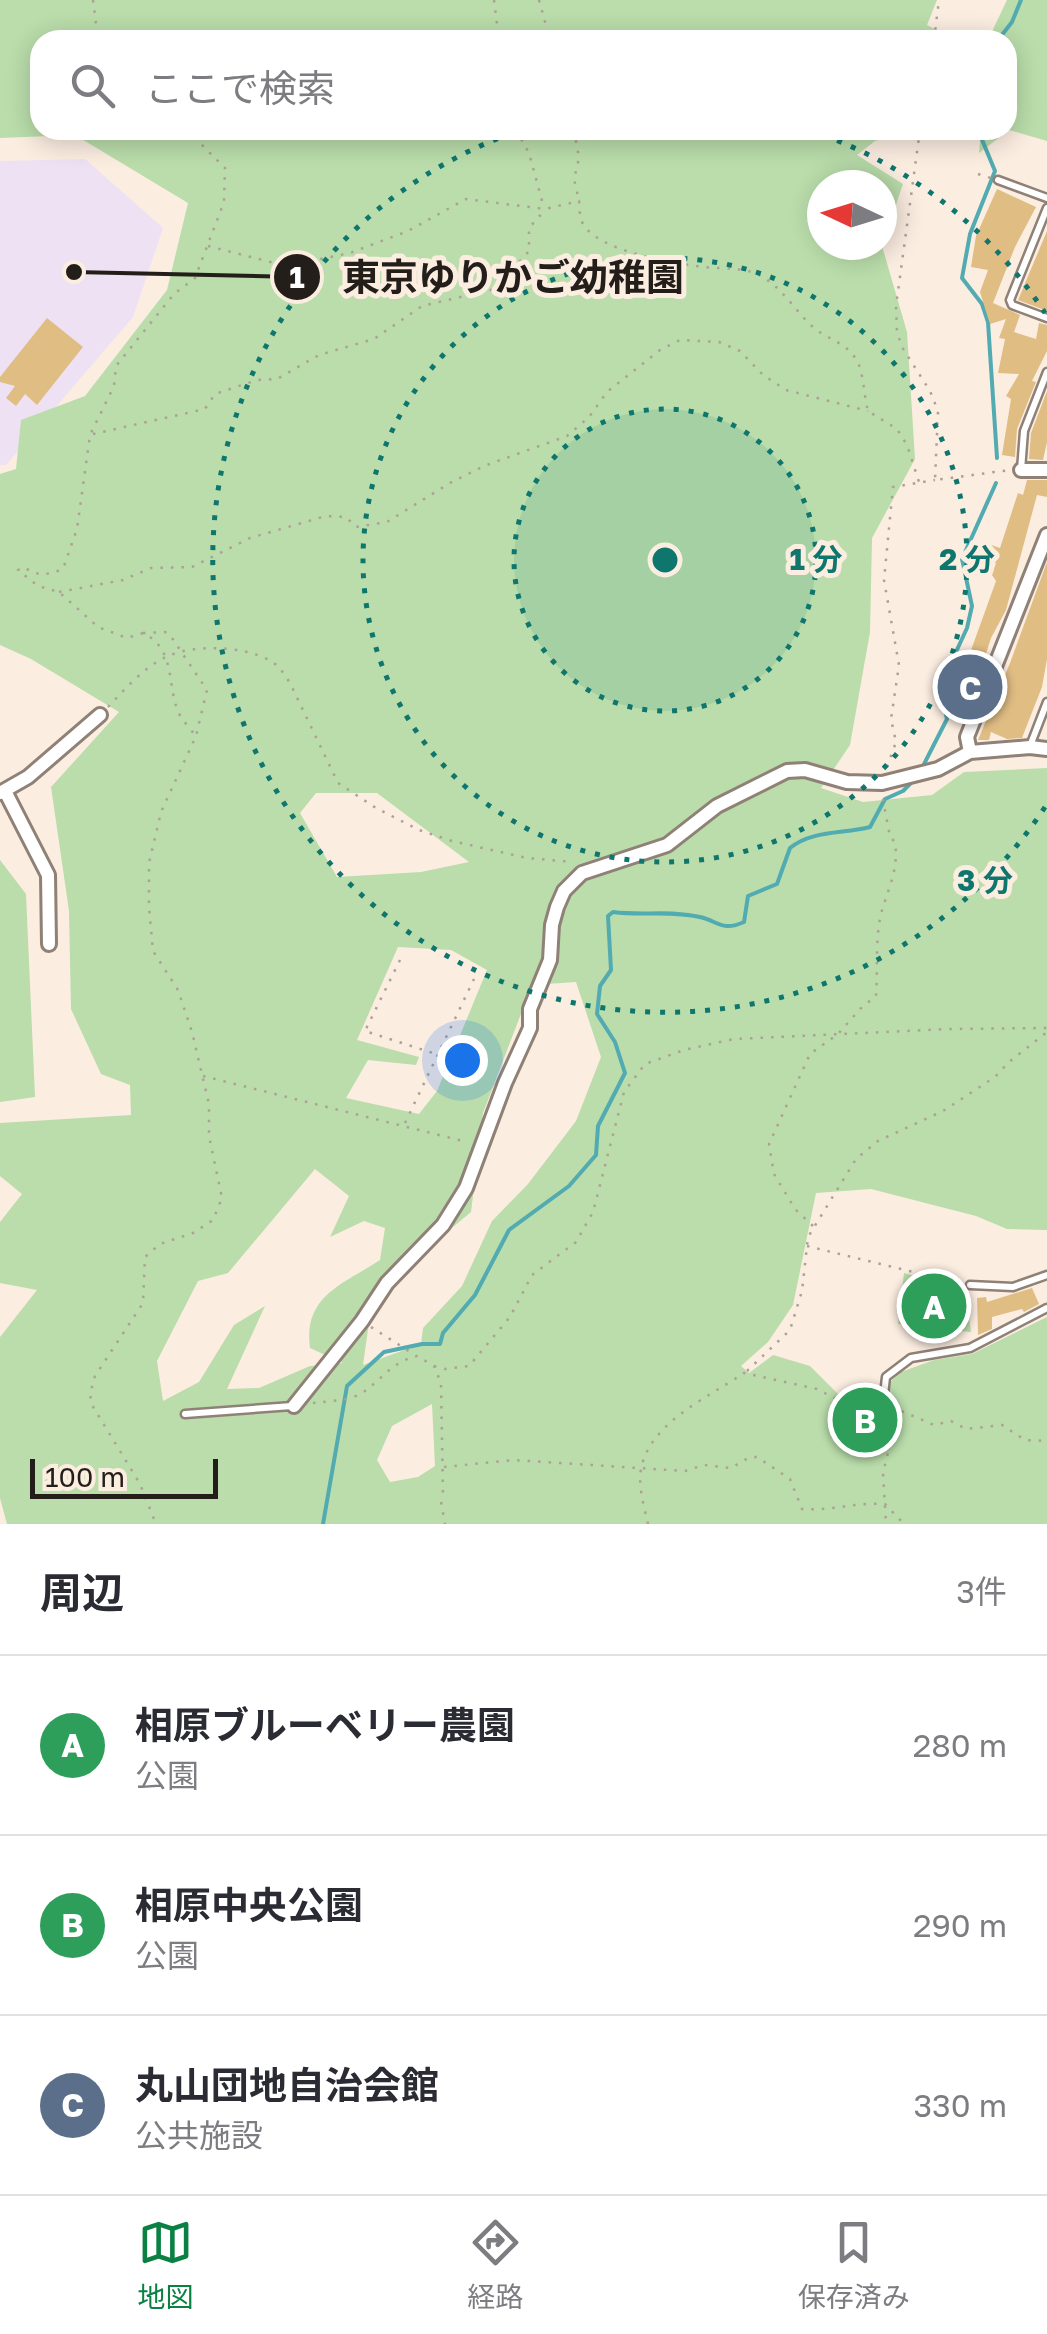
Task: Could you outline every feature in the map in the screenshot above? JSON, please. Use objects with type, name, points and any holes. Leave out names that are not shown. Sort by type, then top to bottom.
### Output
[{"type":"street","points":[[1021,470],[1047,470]]},
{"type":"street","points":[[970,752],[967,738],[1042,565],[1047,535]]},
{"type":"street","points":[[49,944],[48,874],[2,792],[28,777],[100,715]]},
{"type":"street","points":[[294,1406],[387,1284],[442,1225],[466,1188],[530,1028],[530,1009],[550,960],[557,908],[582,873],[666,845],[718,806],[787,771],[806,770],[847,782],[882,783],[936,769],[970,752],[1047,749]]},
{"type":"lane","points":[[993,179],[1047,198]]},
{"type":"lane","points":[[1047,208],[1010,300],[1012,305],[1047,318]]},
{"type":"lane","points":[[1021,470],[1024,431],[1047,372]]},
{"type":"lane","points":[[1030,747],[1047,702]]},
{"type":"lane","points":[[970,1285],[1013,1287],[1047,1275]]},
{"type":"lane","points":[[883,1404],[886,1377],[911,1358],[970,1348],[1047,1308]]},
{"type":"lane","points":[[186,1414],[294,1406]]},
{"type":"path","points":[[94,0],[97,30]]},
{"type":"path","points":[[494,0],[498,30]]},
{"type":"path","points":[[539,0],[547,30]]},
{"type":"path","points":[[935,30],[939,0]]},
{"type":"path","points":[[156,1524],[140,1484],[92,1406],[91,1384],[143,1303],[146,1257],[160,1244],[193,1233],[213,1220],[222,1198],[202,1075],[178,990],[153,951],[149,907],[149,862],[162,812],[196,736],[207,690],[183,651],[164,632],[127,638],[98,627],[59,592],[38,586],[18,570],[24,568],[45,575],[63,569],[78,529],[90,436],[114,386],[116,366],[174,294],[195,278],[224,202],[226,168],[197,140]]},
{"type":"path","points":[[522,140],[530,154],[545,210]]},
{"type":"path","points":[[576,140],[579,158],[574,180],[580,220],[592,234],[645,256],[746,270],[762,276],[816,330],[849,349],[859,366],[868,411]]},
{"type":"path","points":[[919,140],[896,306],[897,332],[938,412],[935,480]]},
{"type":"path","points":[[978,174],[993,179]]},
{"type":"path","points":[[208,246],[286,266],[350,253],[408,230],[466,200],[545,210],[580,202]]},
{"type":"path","points":[[90,436],[206,409],[215,394],[256,380],[276,379],[318,355],[374,339],[422,306],[494,288],[529,251],[529,228],[545,210]]},
{"type":"path","points":[[59,592],[123,580],[151,568],[192,567],[250,538],[326,516],[346,517],[356,527],[387,522],[484,466],[567,436],[589,417],[608,392],[660,350],[680,340],[718,342],[740,351],[763,375],[786,390],[868,411],[897,429],[920,482]]},
{"type":"path","points":[[813,1226],[795,1209],[774,1174],[769,1144],[810,1054],[838,1034],[876,996],[882,912],[896,872],[897,856],[882,803],[882,783],[896,742],[890,718],[899,665],[884,580],[893,486],[1021,470]]},
{"type":"path","points":[[143,633],[156,640],[166,657],[177,712],[196,736]]},
{"type":"path","points":[[100,715],[143,673],[183,651],[234,651],[270,660],[290,683],[338,783],[419,830],[452,841],[509,854],[598,866]]},
{"type":"path","points":[[400,960],[364,1032],[438,1055]]},
{"type":"path","points":[[404,1124],[474,979]]},
{"type":"path","points":[[362,1320],[434,1366],[470,1366],[510,1317],[532,1275],[576,1242],[593,1212],[624,1092],[645,1064],[734,1039],[1047,1030]]},
{"type":"path","points":[[648,1524],[641,1470],[647,1452],[670,1423],[744,1374],[790,1330],[802,1291],[813,1226],[856,1159],[878,1141],[943,1111],[995,1077],[1047,1030]]},
{"type":"path","points":[[202,1075],[483,1146]]},
{"type":"path","points":[[807,1246],[970,1285]]},
{"type":"path","points":[[294,1406],[354,1396],[415,1355]]},
{"type":"path","points":[[434,1366],[442,1382],[443,1495]]},
{"type":"path","points":[[744,1374],[817,1389],[856,1410],[883,1404],[934,1424],[951,1422],[966,1429],[1002,1426],[1025,1440],[1047,1442]]},
{"type":"path","points":[[883,1404],[889,1449],[883,1472],[886,1524]]},
{"type":"path","points":[[444,1467],[513,1460],[685,1470],[704,1465],[731,1468],[750,1456],[790,1478],[802,1509],[831,1511],[864,1502],[885,1504],[904,1524]]},
{"type":"path","points":[[441,1502],[445,1524]]},
{"type":"shaded area","points":[[85,159],[163,228],[133,317],[6,465],[0,465],[0,161]]},
{"type":"green space","points":[[0,0],[937,0],[927,25],[937,30],[30,30],[30,137],[0,138]]},
{"type":"green space","points":[[1007,0],[1047,0],[1047,141],[1017,132],[1017,30],[993,30]]},
{"type":"green space","points":[[83,140],[878,140],[857,155],[881,170],[807,170],[807,260],[886,260],[907,332],[915,459],[872,538],[870,632],[850,745],[821,788],[863,802],[932,795],[964,772],[1047,768],[1047,1230],[1007,1229],[976,1216],[871,1189],[816,1193],[793,1305],[768,1342],[741,1366],[749,1373],[773,1355],[810,1366],[855,1411],[869,1413],[886,1406],[889,1383],[901,1372],[934,1360],[972,1354],[1047,1317],[1047,1524],[7,1524],[0,1498],[0,1337],[37,1290],[0,1283],[0,1222],[22,1194],[0,1176],[0,1123],[131,1115],[130,1085],[101,1074],[71,1009],[69,911],[51,787],[119,712],[31,659],[0,645],[0,474],[16,469],[21,420],[85,396],[167,290],[188,203]],"holes":[[[316,793],[377,793],[469,862],[421,872],[337,877],[300,813]],[[398,947],[451,950],[487,970],[437,1091],[419,1114],[346,1098],[368,1060],[416,1065],[419,1057],[357,1040]],[[576,982],[601,1057],[576,1121],[528,1184],[492,1221],[462,1286],[423,1328],[421,1344],[363,1365],[373,1294],[471,1212],[483,1113],[532,985]],[[315,1169],[349,1196],[330,1237],[364,1221],[385,1228],[380,1260],[328,1294],[313,1316],[310,1348],[343,1363],[310,1366],[259,1388],[227,1389],[265,1306],[234,1325],[199,1382],[163,1401],[157,1361],[198,1281],[228,1273]],[[432,1404],[435,1466],[418,1477],[390,1482],[377,1460],[392,1426]]]},
{"type":"green space","points":[[980,140],[996,140],[979,153]]},
{"type":"green space","points":[[897,180],[903,184],[897,202]]},
{"type":"green space","points":[[0,860],[26,894],[35,1097],[0,1102]]},
{"type":"green space","points":[[904,1273],[965,1288],[971,1332],[898,1324]]},
{"type":"building","points":[[997,189],[1036,207],[993,303],[1020,315],[1014,332],[1036,339],[1039,323],[1047,325],[1047,351],[1032,381],[1036,382],[1017,429],[1015,457],[1002,455],[1011,399],[1006,396],[1019,374],[998,373],[1005,339],[999,338],[1006,319],[990,324],[980,292],[988,270],[971,267],[976,236]]},
{"type":"building","points":[[1047,231],[1047,311],[1018,300]]},
{"type":"building","points":[[47,318],[83,347],[37,405],[25,394],[16,406],[6,398],[15,386],[0,382],[0,377]]},
{"type":"building","points":[[1047,391],[1043,460],[1029,459],[1031,433]]},
{"type":"building","points":[[1027,480],[1047,480],[1047,497],[1037,495],[1006,610],[991,638],[972,698],[959,693],[968,669],[961,666],[966,652],[970,653],[996,581],[992,575],[996,563],[978,557],[983,542],[1000,548],[1018,493],[1023,495]]},
{"type":"building","points":[[1047,562],[1047,659],[1042,687],[1022,738],[1007,739],[991,732],[989,740],[978,740],[1010,663]]},
{"type":"building","points":[[1032,1288],[1039,1304],[1024,1312],[1022,1309],[992,1317],[992,1329],[978,1335],[977,1298],[986,1297],[987,1302]]},
{"type":"waterway","points":[[1006,30],[1021,0]]},
{"type":"waterway","points":[[982,140],[995,171],[970,234],[962,278],[982,304],[988,322],[997,458]]},
{"type":"waterway","points":[[922,768],[947,719],[944,706],[952,697],[950,665],[967,628],[972,606],[962,559],[996,483]]},
{"type":"waterway","points":[[323,1524],[347,1386],[384,1352],[440,1344],[443,1333],[475,1295],[509,1230],[569,1186],[596,1155],[598,1126],[625,1073],[615,1042],[597,1014],[600,986],[611,970],[608,916],[613,912],[678,914],[725,926],[744,922],[748,896],[777,884],[790,848],[818,835],[870,827],[885,799],[903,791],[914,780]]},
{"type":"place","name":"東京ゆりかご幼稚園","points":[[74,272]]},
{"type":"place","name":"丸山団地自治会館","points":[[970,687]]},
{"type":"place","name":"相原ブルーベリー農園","points":[[934,1306]]},
{"type":"place","name":"相原中央公園","points":[[865,1420]]}]
